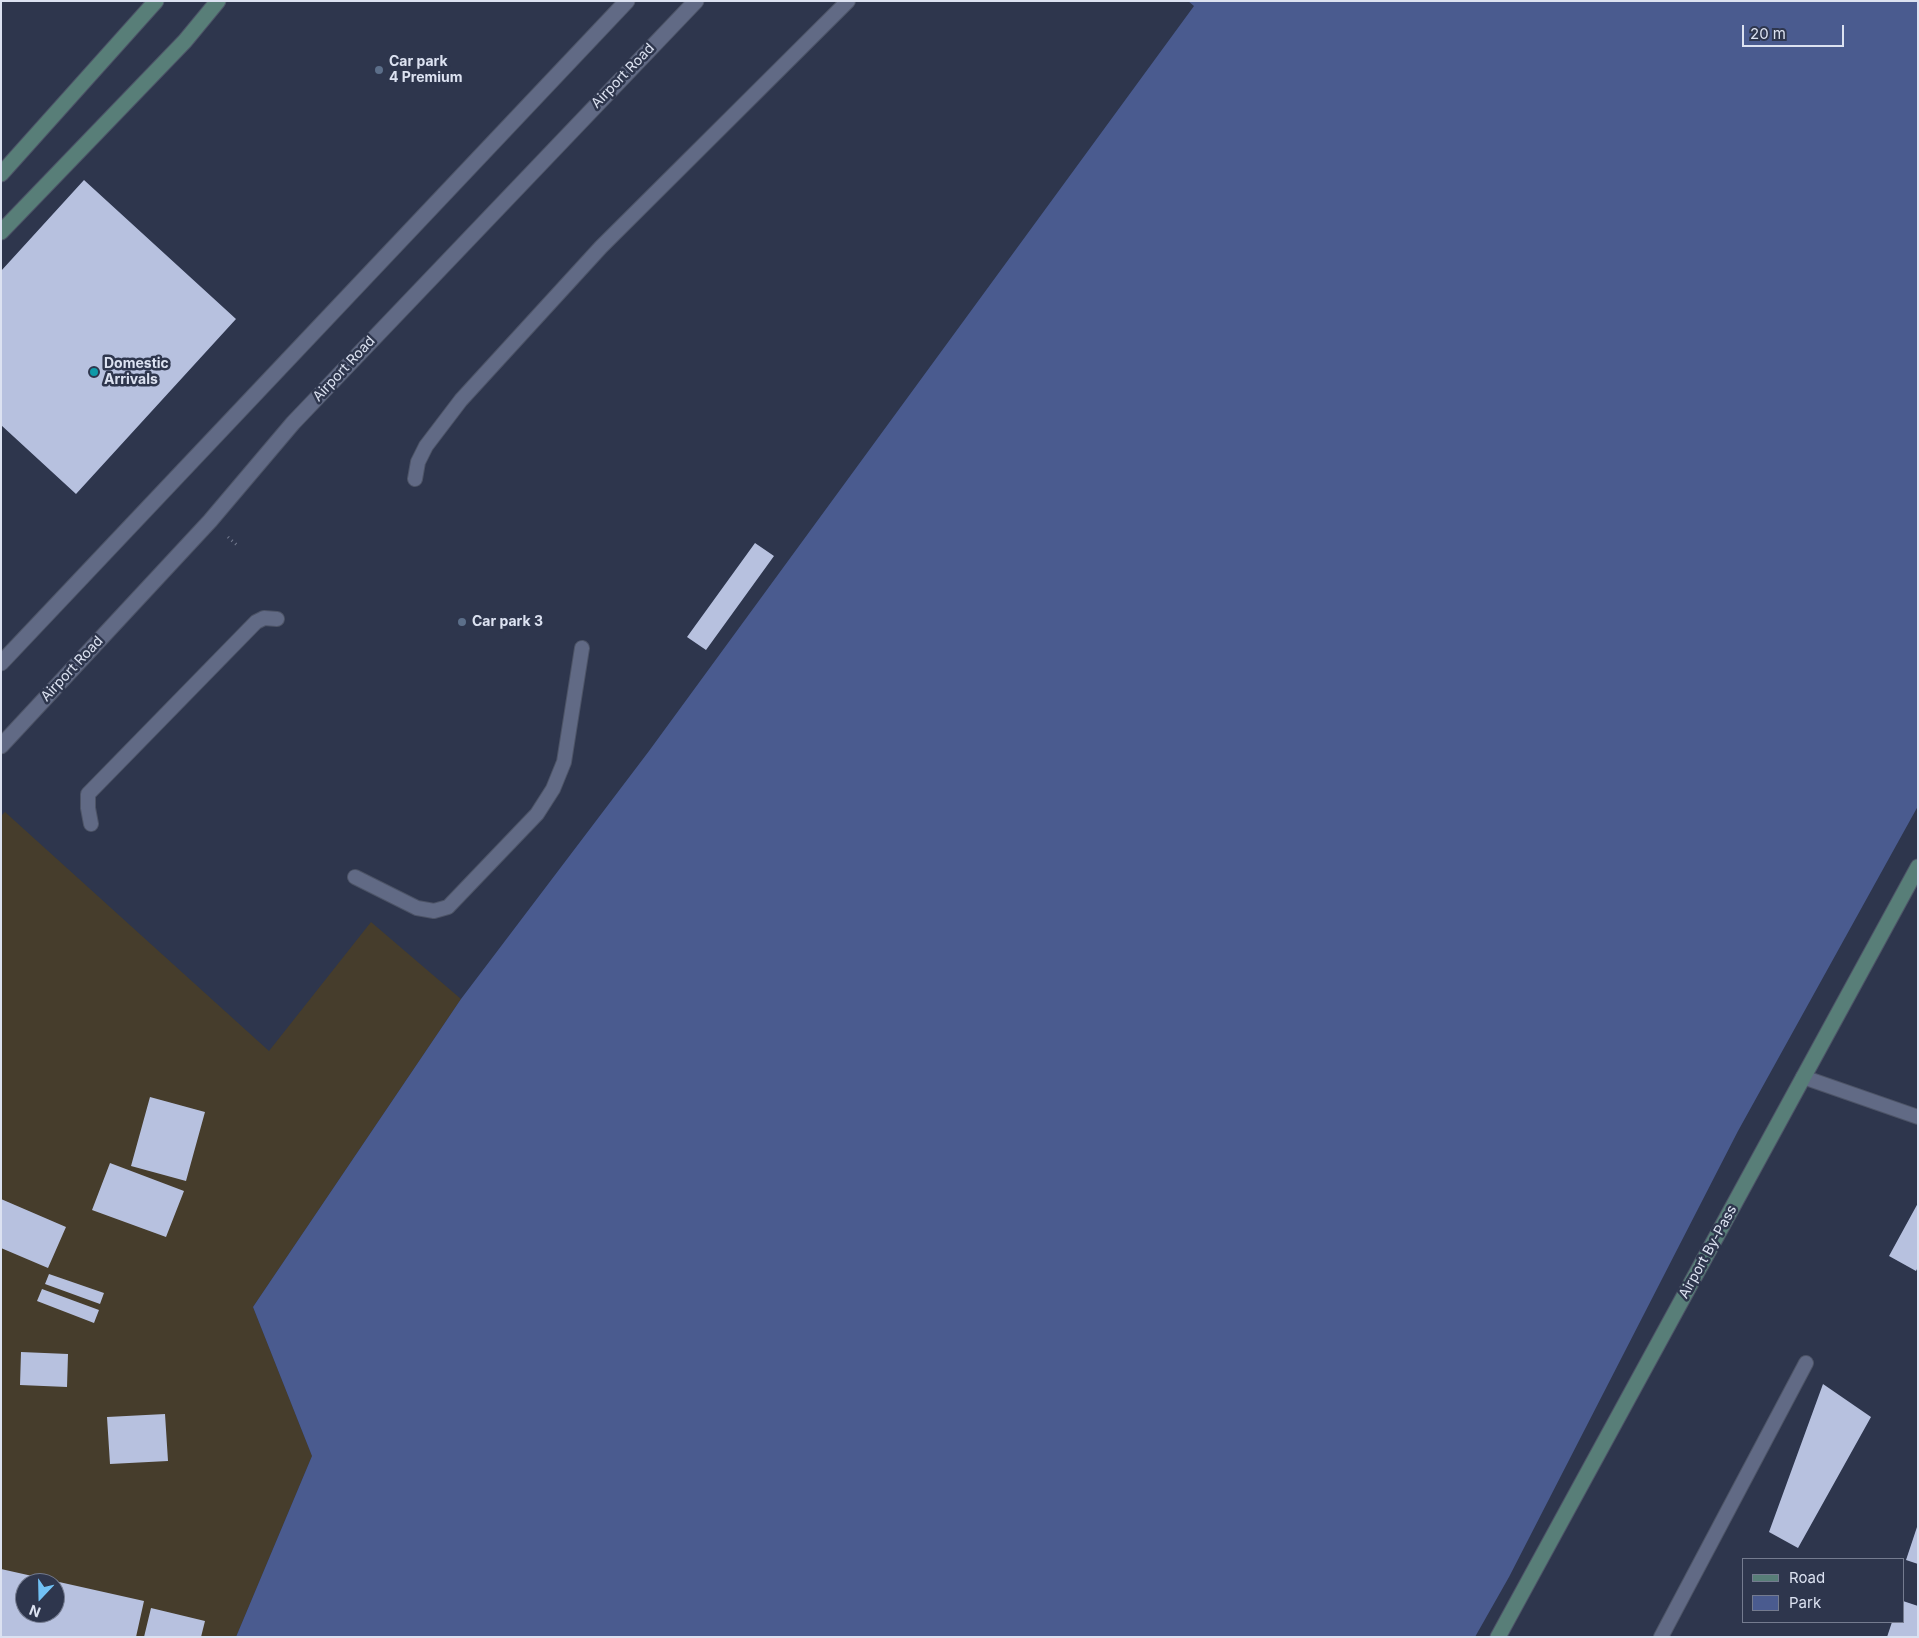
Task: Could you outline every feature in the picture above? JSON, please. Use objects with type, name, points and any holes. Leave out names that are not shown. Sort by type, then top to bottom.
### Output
[{"type":"main road","points":[[1,174],[156,1]]},
{"type":"main road","points":[[1,232],[185,41],[218,1]]},
{"type":"main road","name":"Airport By-Pass","points":[[1498,1637],[1918,866]]},
{"type":"street","points":[[1,663],[627,1]]},
{"type":"street","name":"Airport Road","points":[[1,746],[210,521],[293,423],[696,1]]},
{"type":"lane","points":[[415,479],[418,462],[426,446],[461,400],[601,247],[848,1]]},
{"type":"lane","points":[[91,824],[88,794],[256,622],[264,618],[277,620]]},
{"type":"lane","points":[[355,877],[417,908],[434,911],[448,907],[537,814],[553,789],[564,762],[582,648]]},
{"type":"lane","points":[[1803,1077],[1918,1117]]},
{"type":"lane","points":[[1662,1637],[1806,1363]]},
{"type":"shaded area","points":[[5,812],[269,1051],[371,922],[461,999],[253,1307],[312,1456],[236,1637],[1,1637],[1,816]]},
{"type":"green space","points":[[1188,1],[1918,1],[1918,806],[1738,1131],[1509,1577],[1475,1637],[236,1637],[312,1456],[253,1307],[461,999],[649,751],[1194,6]]},
{"type":"building","name":"Domestic Arrivals","points":[[84,180],[236,319],[76,494],[1,425],[1,271]]},
{"type":"building","points":[[755,543],[774,556],[706,650],[687,637]]},
{"type":"building","points":[[150,1097],[205,1112],[186,1181],[131,1166]]},
{"type":"building","points":[[110,1163],[184,1191],[166,1237],[92,1210]]},
{"type":"building","points":[[1,1199],[66,1227],[48,1268],[1,1248]]},
{"type":"building","points":[[1918,1203],[1918,1267],[1916,1271],[1889,1256]]},
{"type":"building","points":[[49,1274],[104,1293],[100,1304],[45,1284]]},
{"type":"building","points":[[42,1289],[99,1310],[94,1323],[37,1301]]},
{"type":"building","points":[[21,1352],[68,1354],[67,1387],[20,1385]]},
{"type":"building","points":[[1823,1384],[1871,1417],[1798,1548],[1769,1532]]},
{"type":"building","points":[[165,1414],[168,1461],[110,1464],[107,1417]]},
{"type":"building","points":[[1918,1527],[1918,1564],[1906,1560]]},
{"type":"building","points":[[1,1569],[19,1573],[15,1573],[15,1623],[65,1623],[65,1583],[144,1601],[136,1637],[1,1637]]},
{"type":"building","points":[[1904,1601],[1918,1606],[1918,1637],[1887,1637],[1892,1623],[1904,1623]]},
{"type":"building","points":[[151,1608],[205,1621],[201,1637],[144,1637]]},
{"type":"place","name":"Car park 4 Premium","points":[[379,70]]},
{"type":"place","name":"Domestic Arrivals","points":[[94,372]]},
{"type":"place","name":"Car park 3","points":[[462,622]]}]
